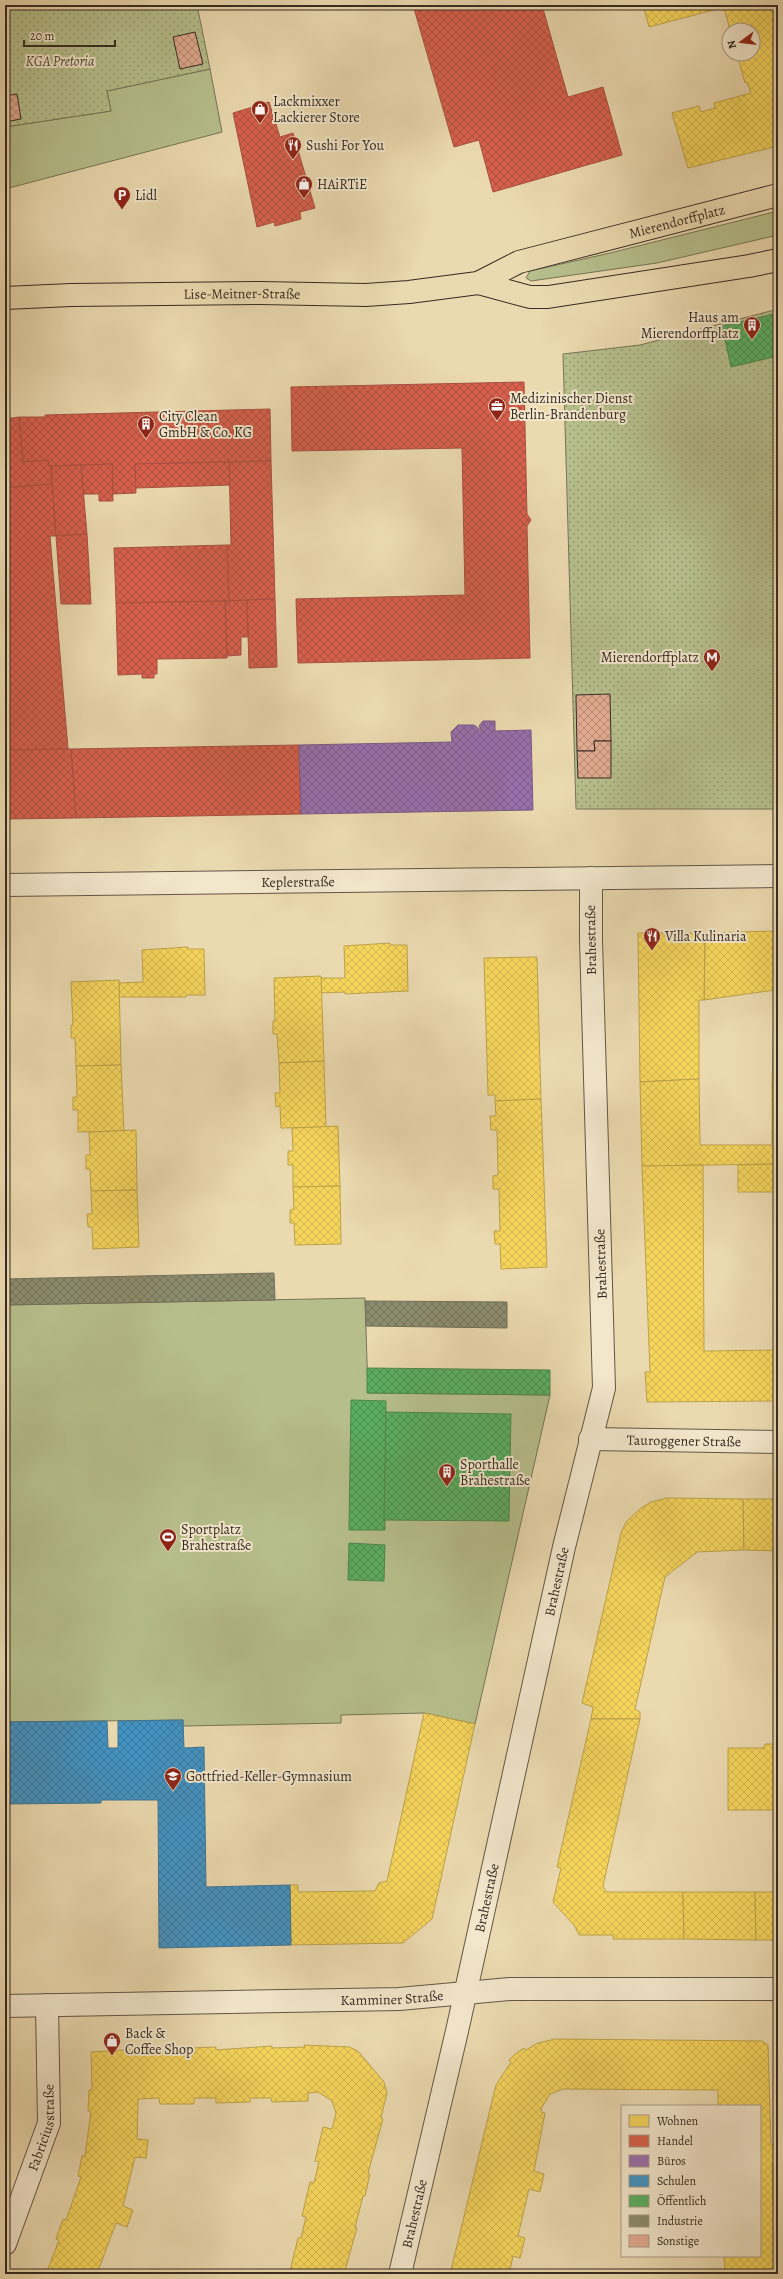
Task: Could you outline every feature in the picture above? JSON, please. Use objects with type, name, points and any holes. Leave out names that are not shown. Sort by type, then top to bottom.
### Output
[{"type":"main road","name":"Mierendorffplatz","points":[[576,248],[778,195]]},
{"type":"main road","name":"Lise-Meitner-Straße","points":[[5,298],[71,295],[229,293],[366,295],[409,292],[478,283],[519,262],[576,248]]},
{"type":"main road","name":"Lise-Meitner-Straße","points":[[478,283],[530,297],[548,297],[778,260]]},
{"type":"street","points":[[591,878],[778,876]]},
{"type":"street","name":"Keplerstraße","points":[[5,885],[591,878]]},
{"type":"street","name":"Brahestraße","points":[[400,2274],[536,1681],[550,1605],[590,1439],[604,1388],[591,948],[591,878]]},
{"type":"street","name":"Tauroggener Straße","points":[[590,1439],[778,1442]]},
{"type":"street","name":"Kamminer Straße","points":[[5,2006],[399,1999],[510,1989],[778,1989]]},
{"type":"street","name":"Fabriciusstraße","points":[[5,2244],[49,2123],[47,2005]]},
{"type":"green space","name":"KGA Pretoria","points":[[5,5],[197,5],[210,69],[107,91],[111,111],[5,127]]},
{"type":"green space","points":[[210,69],[222,132],[5,189],[5,127],[111,111],[107,91]]},
{"type":"green space","points":[[778,211],[778,235],[657,263],[531,281],[526,278],[530,271],[610,253]]},
{"type":"green space","points":[[778,309],[778,809],[576,809],[563,354],[640,345]]},
{"type":"green space","points":[[365,1298],[368,1393],[550,1395],[475,1724],[424,1713],[341,1715],[341,1723],[183,1726],[183,1720],[5,1722],[5,1305]]},
{"type":"water","points":[[778,621],[778,655],[773,638]]},
{"type":"building: Wohnen","points":[[643,5],[778,5],[778,146],[688,168],[672,113],[699,106],[701,112],[715,108],[714,103],[751,93],[747,82],[745,83],[739,62],[761,62],[761,22],[728,22],[725,11],[721,8],[649,27]]},
{"type":"building: Wohnen","points":[[776,931],[778,931],[778,1087],[772,1087]]},
{"type":"building: Wohnen","points":[[776,931],[775,990],[704,1000],[705,933]]},
{"type":"building: Wohnen","points":[[638,933],[705,933],[704,1000],[699,1000],[699,1079],[640,1082]]},
{"type":"building: Wohnen","points":[[390,943],[390,945],[407,945],[408,991],[345,994],[345,992],[321,993],[321,978],[345,978],[344,946]]},
{"type":"building: Wohnen","points":[[188,947],[188,949],[204,949],[205,995],[186,995],[186,997],[119,997],[119,983],[143,982],[142,950]]},
{"type":"building: Wohnen","points":[[537,957],[541,1099],[495,1101],[495,1095],[488,1095],[484,958]]},
{"type":"building: Wohnen","points":[[321,976],[324,1061],[279,1063],[277,1034],[273,1034],[273,1021],[275,1021],[274,978]]},
{"type":"building: Wohnen","points":[[119,980],[121,1065],[76,1066],[75,1038],[71,1038],[71,1025],[73,1025],[71,982]]},
{"type":"building: Wohnen","points":[[324,1061],[326,1127],[281,1128],[280,1106],[276,1107],[275,1093],[280,1093],[279,1063]]},
{"type":"building: Wohnen","points":[[121,1065],[124,1131],[78,1132],[78,1110],[73,1110],[73,1097],[77,1097],[76,1066]]},
{"type":"building: Wohnen","points":[[699,1079],[700,1145],[772,1145],[772,1087],[778,1087],[778,1164],[642,1166],[640,1082]]},
{"type":"building: Wohnen","points":[[541,1099],[547,1267],[501,1269],[500,1244],[495,1244],[494,1231],[500,1231],[499,1189],[493,1189],[493,1176],[498,1175],[497,1130],[491,1130],[490,1116],[496,1116],[495,1101]]},
{"type":"building: Wohnen","points":[[338,1126],[340,1186],[293,1187],[293,1165],[288,1165],[288,1151],[293,1151],[292,1128]]},
{"type":"building: Wohnen","points":[[136,1130],[137,1190],[91,1191],[90,1169],[86,1169],[86,1155],[90,1155],[89,1132]]},
{"type":"building: Wohnen","points":[[778,1164],[778,1249],[777,1192],[738,1192],[738,1165]]},
{"type":"building: Wohnen","points":[[703,1165],[704,1351],[778,1350],[778,1401],[647,1402],[645,1372],[650,1372],[642,1166]]},
{"type":"building: Wohnen","points":[[340,1186],[341,1244],[295,1245],[294,1223],[290,1223],[290,1210],[294,1209],[293,1187]]},
{"type":"building: Wohnen","points":[[137,1190],[139,1247],[93,1249],[92,1227],[88,1227],[87,1214],[92,1214],[91,1191]]},
{"type":"building: Wohnen","points":[[667,1498],[743,1499],[744,1550],[697,1552],[665,1577],[635,1709],[640,1712],[640,1719],[591,1719],[593,1707],[582,1703],[621,1533],[626,1522],[641,1508],[651,1502]]},
{"type":"building: Wohnen","points":[[743,1499],[778,1499],[778,1551],[744,1550]]},
{"type":"building: Wohnen","points":[[424,1713],[475,1724],[432,1919],[403,1943],[291,1945],[290,1885],[298,1885],[298,1892],[375,1891],[379,1883],[387,1881]]},
{"type":"building: Wohnen","points":[[591,1719],[640,1719],[603,1886],[606,1892],[683,1892],[684,1939],[613,1939],[613,1935],[579,1935],[574,1925],[553,1902],[561,1868],[557,1867]]},
{"type":"building: Wohnen","points":[[765,1744],[778,1744],[778,1810],[728,1810],[728,1748],[764,1748]]},
{"type":"building: Wohnen","points":[[683,1892],[755,1892],[756,1940],[684,1939]]},
{"type":"building: Wohnen","points":[[755,1892],[778,1892],[778,1940],[756,1940]]},
{"type":"building: Wohnen","points":[[555,2039],[762,2041],[768,2045],[771,2145],[777,2144],[778,2163],[772,2165],[773,2205],[778,2205],[778,2241],[774,2241],[776,2274],[725,2274],[724,2257],[761,2257],[761,2105],[718,2105],[718,2090],[563,2089],[550,2094],[542,2107],[541,2112],[545,2113],[534,2171],[544,2174],[540,2192],[529,2189],[518,2236],[525,2238],[520,2258],[513,2256],[509,2274],[450,2274],[496,2085],[511,2062],[509,2060],[515,2054],[524,2048],[526,2050],[538,2043]]},
{"type":"building: Wohnen","points":[[304,2045],[349,2047],[358,2051],[384,2082],[387,2093],[381,2118],[383,2119],[368,2173],[370,2174],[365,2196],[363,2196],[355,2228],[357,2228],[344,2274],[293,2274],[293,2272],[290,2271],[298,2238],[301,2238],[306,2217],[302,2216],[310,2182],[314,2183],[319,2162],[315,2161],[323,2127],[332,2129],[336,2113],[332,2101],[318,2092],[308,2093],[308,2101],[272,2102],[271,2098],[250,2098],[250,2102],[216,2103],[216,2098],[194,2098],[194,2104],[160,2104],[159,2098],[138,2099],[137,2139],[148,2140],[146,2158],[135,2157],[123,2206],[133,2210],[127,2227],[116,2223],[98,2271],[106,2274],[46,2274],[59,2240],[56,2239],[63,2219],[66,2220],[81,2177],[78,2176],[82,2156],[85,2156],[91,2111],[88,2111],[89,2090],[92,2090],[91,2052],[159,2048],[159,2051],[192,2050],[192,2048],[216,2047],[216,2050],[272,2046],[272,2048],[305,2047]]},
{"type":"building: Handel","points":[[413,5],[542,5],[568,97],[603,87],[622,155],[493,192],[479,140],[454,147]]},
{"type":"building: Handel","points":[[269,102],[280,137],[293,133],[315,208],[300,212],[301,219],[275,226],[274,222],[257,227],[233,113]]},
{"type":"building: Handel","points":[[524,382],[527,514],[531,520],[527,526],[530,658],[298,663],[296,599],[465,595],[462,448],[292,451],[291,387]]},
{"type":"building: Handel","name":"City Clean GmbH & Co. KG","points":[[270,409],[271,461],[135,464],[136,493],[113,494],[112,464],[49,466],[48,460],[23,462],[19,417]]},
{"type":"building: Handel","points":[[19,417],[23,462],[48,460],[49,466],[51,466],[52,484],[5,488],[5,419]]},
{"type":"building: Handel","points":[[271,461],[275,599],[229,601],[227,545],[231,545],[229,462]]},
{"type":"building: Handel","points":[[229,462],[230,485],[136,488],[135,464]]},
{"type":"building: Handel","points":[[112,464],[113,501],[99,501],[99,494],[83,494],[81,465]]},
{"type":"building: Handel","points":[[81,465],[87,534],[56,536],[51,466]]},
{"type":"building: Handel","points":[[52,484],[56,536],[50,536],[68,749],[5,750],[5,488]]},
{"type":"building: Handel","points":[[87,534],[91,604],[61,604],[56,536]]},
{"type":"building: Handel","points":[[227,545],[229,601],[116,603],[114,548]]},
{"type":"building: Handel","points":[[275,599],[277,667],[249,668],[247,600]]},
{"type":"building: Handel","points":[[247,600],[248,637],[241,637],[241,655],[227,656],[225,601]]},
{"type":"building: Handel","points":[[225,601],[227,658],[157,659],[157,674],[154,674],[154,678],[142,678],[142,674],[118,675],[116,603]]},
{"type":"building: Handel","points":[[299,745],[301,814],[76,818],[71,749]]},
{"type":"building: Handel","points":[[71,749],[76,818],[5,819],[5,750]]},
{"type":"building: Büros","points":[[483,721],[495,721],[495,731],[531,730],[533,810],[301,814],[299,745],[452,742],[451,732],[458,725],[474,725],[482,731],[479,726]]},
{"type":"building: Schulen","name":"Gottfried-Keller-Gymnasium","points":[[183,1720],[184,1748],[204,1747],[206,1887],[290,1885],[291,1945],[159,1948],[158,1800],[101,1800],[101,1803],[5,1804],[5,1722],[107,1721],[108,1748],[118,1748],[118,1721]]},
{"type":"building: Öffentlich","name":"Haus am Mierendorffplatz","points":[[778,313],[778,356],[731,367],[722,326]]},
{"type":"building: Öffentlich","points":[[367,1368],[550,1370],[550,1395],[367,1393]]},
{"type":"building: Öffentlich","points":[[351,1400],[386,1401],[385,1530],[349,1530]]},
{"type":"building: Öffentlich","name":"Sporthalle Brahestraße","points":[[386,1412],[511,1414],[509,1521],[384,1520]]},
{"type":"building: Öffentlich","points":[[349,1543],[385,1545],[384,1581],[348,1580]]},
{"type":"building: Industrie","points":[[274,1273],[275,1300],[5,1305],[5,1279]]},
{"type":"building: Industrie","points":[[365,1301],[507,1302],[507,1328],[366,1326]]},
{"type":"building: Sonstige","points":[[195,32],[203,64],[180,69],[173,37]]},
{"type":"building: Sonstige","points":[[17,94],[21,119],[5,122],[5,96]]},
{"type":"building: Sonstige","points":[[610,694],[611,741],[594,741],[595,751],[577,751],[576,695]]},
{"type":"building: Sonstige","points":[[594,741],[611,741],[611,778],[578,778],[577,751],[595,751]]},
{"type":"place","name":"Lackmixxer Lackierer Store","points":[[260,124]]},
{"type":"place","name":"Sushi For You","points":[[293,160]]},
{"type":"place","name":"HAiRTiE","points":[[304,199]]},
{"type":"place","name":"Lidl","points":[[122,210]]},
{"type":"place","name":"Haus am Mierendorffplatz","points":[[752,340]]},
{"type":"place","name":"Medizinischer Dienst Berlin-Brandenburg","points":[[497,421]]},
{"type":"place","name":"City Clean GmbH & Co. KG","points":[[146,439]]},
{"type":"place","name":"Mierendorffplatz","points":[[712,672]]},
{"type":"place","name":"Villa Kulinaria","points":[[652,951]]},
{"type":"place","name":"Sporthalle Brahestraße","points":[[447,1487]]},
{"type":"place","name":"Sportplatz Brahestraße","points":[[168,1552]]},
{"type":"place","name":"Gottfried-Keller-Gymnasium","points":[[173,1791]]},
{"type":"place","name":"Back & Coffee Shop","points":[[112,2056]]}]
